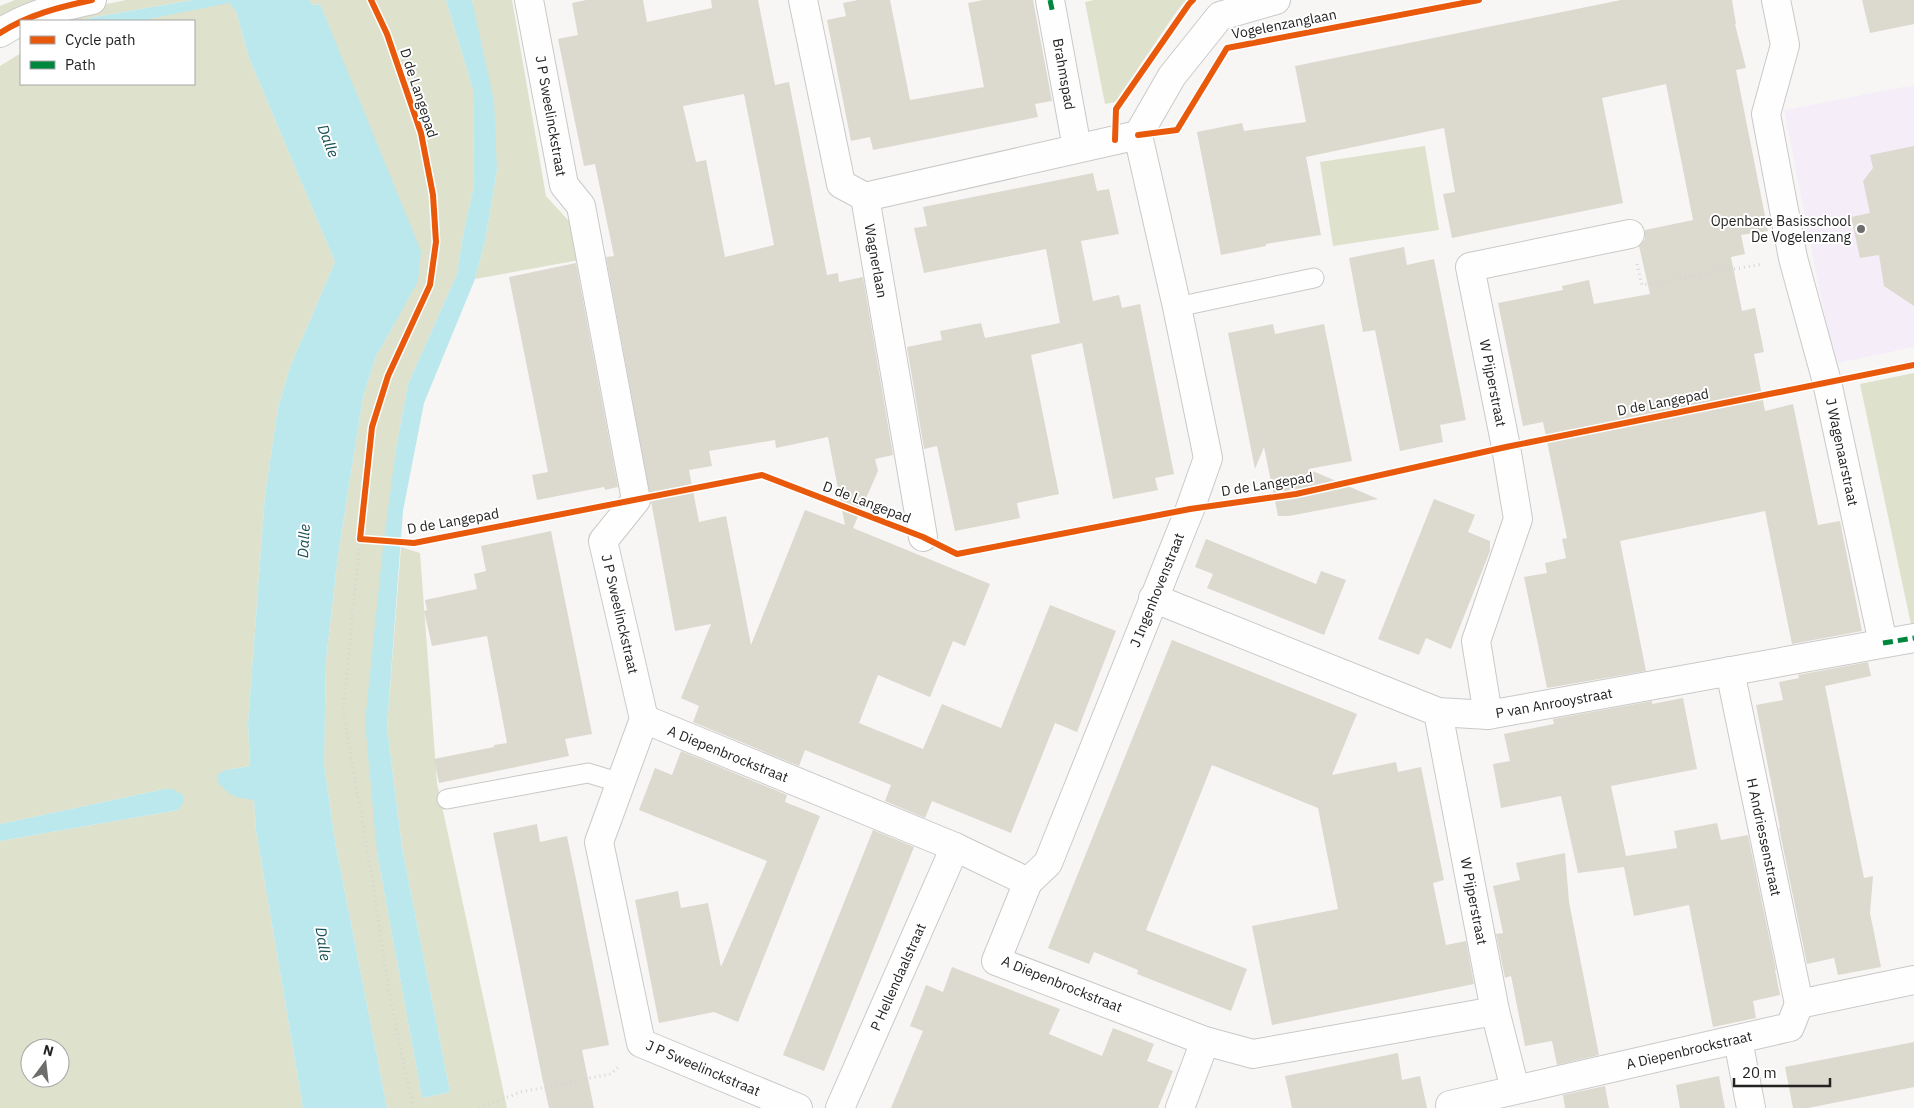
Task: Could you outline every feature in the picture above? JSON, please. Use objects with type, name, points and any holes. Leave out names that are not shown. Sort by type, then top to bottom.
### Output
[{"type":"street","points":[[24,20],[57,8],[92,0]]},
{"type":"street","name":"J P Sweelinckstraat","points":[[529,0],[564,185],[581,206],[636,500],[603,541],[644,720],[599,842],[641,1042],[798,1108]]},
{"type":"street","points":[[803,0],[841,184],[865,197],[1138,135]]},
{"type":"street","name":"Vogelenzanglaan","points":[[1138,135],[1172,76],[1220,16],[1276,0]]},
{"type":"street","name":"J Wagenaarstraat","points":[[1776,0],[1785,45],[1766,114],[1793,258],[1827,382],[1883,643]]},
{"type":"street","name":"Brahmspad","points":[[1052,7],[1077,148]]},
{"type":"street","points":[[0,33],[20,22]]},
{"type":"street","name":"J Ingenhovenstraat","points":[[1028,882],[1048,863],[1190,508],[1208,458],[1177,307],[1138,135]]},
{"type":"street","name":"Wagnerlaan","points":[[865,197],[924,538]]},
{"type":"street","name":"W Pijperstraat","points":[[1488,715],[1476,641],[1518,519],[1506,447],[1470,267],[1630,234]]},
{"type":"street","name":"P van Anrooystraat","points":[[1153,598],[1438,712],[1488,715],[1914,638]]},
{"type":"street","name":"H Andriessenstraat","points":[[1730,671],[1799,1004]]},
{"type":"street","name":"W Pijperstraat","points":[[1438,712],[1495,1011],[1515,1089]]},
{"type":"street","name":"A Diepenbrockstraat","points":[[644,720],[955,847],[1028,882],[996,961],[1205,1041],[1253,1054],[1495,1011]]},
{"type":"street","name":"P Hellendaalstraat","points":[[840,1108],[955,847]]},
{"type":"street","points":[[1799,1004],[1914,980]]},
{"type":"street","name":"A Diepenbrockstraat","points":[[1450,1105],[1790,1027],[1799,1004]]},
{"type":"street","points":[[1738,1040],[1751,1108]]},
{"type":"street","points":[[1180,1108],[1205,1041]]},
{"type":"lane","points":[[1177,307],[1314,278]]},
{"type":"lane","points":[[448,799],[588,773],[621,783]]},
{"type":"path","points":[[1630,234],[1642,285],[1793,258]]},
{"type":"path","points":[[361,530],[363,539],[343,711],[372,877],[389,992],[413,1108]]},
{"type":"path","points":[[479,1108],[520,1092],[611,1074],[641,1042]]},
{"type":"shaded area","name":"Openbare Basisschool De Vogelenzang","points":[[1914,85],[1914,347],[1834,364],[1784,110]]},
{"type":"green space","points":[[15,0],[65,0],[0,24],[0,6]]},
{"type":"green space","points":[[126,0],[193,0],[83,20],[44,20],[60,14]]},
{"type":"green space","points":[[309,0],[446,0],[473,90],[474,186],[463,235],[457,274],[408,384],[396,449],[377,853],[422,1098],[450,1092],[402,847],[387,727],[401,547],[420,553],[437,783],[507,1108],[387,1108],[335,841],[324,764],[326,660],[338,555],[363,397],[376,356],[394,325],[320,4],[311,5]]},
{"type":"green space","points":[[472,0],[512,0],[546,196],[579,232],[585,259],[475,279],[485,241],[497,170]]},
{"type":"green space","points":[[1094,0],[1186,0],[1115,102],[1105,104],[1085,2]]},
{"type":"green space","points":[[229,2],[236,11],[249,58],[335,262],[290,367],[278,408],[265,495],[248,724],[250,766],[226,770],[254,800],[256,830],[303,1108],[0,1108],[0,841],[178,810],[165,789],[0,824],[0,66],[20,54],[20,85],[195,85],[195,20],[144,20]]},
{"type":"green space","points":[[1425,146],[1439,230],[1333,246],[1320,162]]},
{"type":"green space","points":[[1914,373],[1914,629],[1912,629],[1860,384]]},
{"type":"water","name":"Dalle","points":[[193,0],[309,0],[312,5],[320,4],[421,251],[418,281],[376,356],[363,397],[338,555],[326,660],[324,764],[335,841],[387,1108],[303,1108],[256,830],[254,800],[233,796],[217,781],[218,774],[226,770],[250,766],[248,724],[265,495],[278,408],[290,367],[335,262],[249,58],[236,11],[229,3],[144,20],[83,20]]},
{"type":"water","points":[[446,0],[472,0],[494,101],[497,170],[485,241],[475,279],[424,403],[403,511],[387,727],[402,847],[450,1092],[422,1098],[377,853],[365,722],[383,547],[396,449],[408,384],[457,274],[463,235],[474,186],[473,90]]},
{"type":"water","points":[[165,789],[173,789],[183,795],[183,803],[178,810],[0,841],[0,824]]},
{"type":"building","points":[[586,0],[643,0],[647,22],[712,8],[711,0],[758,0],[775,85],[789,82],[827,275],[838,273],[839,282],[863,277],[893,455],[875,459],[878,471],[853,528],[990,584],[965,646],[953,641],[930,697],[878,675],[859,723],[923,749],[942,704],[1001,728],[1050,605],[1116,631],[1077,732],[1055,723],[1011,833],[932,801],[925,818],[885,801],[891,785],[805,750],[799,766],[693,722],[699,706],[681,698],[711,624],[675,631],[606,257],[614,256],[595,164],[584,166],[558,39],[578,35],[572,3]],"holes":[[[744,94],[774,245],[725,257],[706,160],[696,162],[683,106]],[[828,437],[845,525],[805,510],[751,645],[726,516],[699,522],[689,470],[712,466],[709,451],[775,440],[776,448]]]},
{"type":"building","points":[[858,0],[890,0],[910,100],[984,87],[968,3],[983,0],[1033,0],[1052,101],[1035,104],[1038,117],[873,150],[870,137],[851,141],[827,20],[846,16],[843,3]]},
{"type":"building","points":[[1621,0],[1732,0],[1735,24],[1746,68],[1736,70],[1768,231],[1741,235],[1745,254],[1731,257],[1742,311],[1755,308],[1764,352],[1754,354],[1765,411],[1793,404],[1818,525],[1840,521],[1862,631],[1792,644],[1765,511],[1620,541],[1646,671],[1547,688],[1524,577],[1547,573],[1545,563],[1566,558],[1562,539],[1567,538],[1543,422],[1523,426],[1498,303],[1563,290],[1562,286],[1589,280],[1594,304],[1650,294],[1639,246],[1645,239],[1645,230],[1693,220],[1666,84],[1602,98],[1623,203],[1452,238],[1443,194],[1455,192],[1444,128],[1306,157],[1321,235],[1266,244],[1266,246],[1221,255],[1197,132],[1242,123],[1244,131],[1306,122],[1295,66]]},
{"type":"building","points":[[1862,0],[1914,0],[1914,24],[1870,33]]},
{"type":"building","points":[[1914,146],[1914,306],[1884,286],[1879,255],[1860,258],[1851,217],[1870,213],[1863,181],[1873,168],[1870,155]]},
{"type":"building","points":[[1093,173],[1097,191],[1109,189],[1119,234],[1081,241],[1093,301],[1119,295],[1122,308],[1140,304],[1174,474],[1155,478],[1158,490],[1113,499],[1082,343],[1031,355],[1059,494],[1017,503],[1020,518],[955,531],[937,446],[924,449],[907,347],[942,340],[940,331],[981,323],[985,338],[1060,323],[1046,249],[924,273],[914,228],[927,226],[923,207]]},
{"type":"building","points":[[1404,247],[1407,265],[1434,259],[1466,420],[1440,425],[1443,442],[1400,451],[1375,330],[1363,332],[1349,258]]},
{"type":"building","points":[[576,263],[618,487],[605,490],[604,487],[537,500],[532,475],[548,472],[509,277]]},
{"type":"building","points":[[1273,324],[1275,334],[1324,324],[1352,461],[1308,469],[1378,499],[1289,516],[1278,516],[1264,447],[1255,469],[1228,333]]},
{"type":"building","points":[[1434,499],[1475,515],[1468,532],[1490,541],[1490,551],[1451,649],[1426,638],[1419,655],[1378,639]]},
{"type":"building","points":[[551,531],[592,734],[565,739],[569,756],[439,783],[434,759],[507,743],[487,636],[432,646],[424,611],[427,610],[425,600],[477,589],[474,574],[486,571],[481,546]]},
{"type":"building","points":[[1206,539],[1316,584],[1321,571],[1346,580],[1324,635],[1207,588],[1213,574],[1195,567]]},
{"type":"building","points":[[1172,640],[1357,714],[1332,775],[1396,762],[1398,772],[1421,767],[1444,880],[1433,883],[1446,945],[1466,941],[1474,984],[1272,1025],[1252,926],[1338,909],[1318,808],[1212,765],[1146,930],[1247,969],[1231,1011],[1137,974],[1138,970],[1094,952],[1089,964],[1048,948]]},
{"type":"building","points":[[1868,662],[1871,676],[1825,686],[1864,878],[1873,876],[1870,913],[1881,967],[1838,975],[1834,958],[1807,964],[1756,705],[1783,700],[1779,682],[1799,678],[1798,675]]},
{"type":"building","points":[[1683,698],[1697,769],[1611,786],[1626,856],[1677,848],[1674,831],[1717,823],[1721,840],[1748,835],[1780,995],[1753,1001],[1756,1018],[1713,1027],[1689,905],[1634,916],[1624,867],[1578,873],[1561,796],[1501,808],[1493,764],[1510,761],[1504,734],[1554,724],[1553,719],[1652,701],[1652,704]]},
{"type":"building","points":[[681,751],[787,795],[785,802],[820,816],[738,1022],[714,1012],[659,1023],[635,900],[678,891],[681,908],[708,903],[721,967],[767,861],[639,810],[655,768],[672,775]]},
{"type":"building","points":[[537,824],[540,842],[567,836],[577,884],[609,1045],[582,1050],[594,1108],[549,1108],[493,833]]},
{"type":"building","points":[[873,830],[914,847],[824,1071],[783,1055]]},
{"type":"building","points":[[1565,853],[1569,902],[1599,1055],[1557,1065],[1552,1041],[1525,1046],[1511,976],[1505,978],[1496,934],[1503,933],[1493,886],[1520,880],[1516,863]]},
{"type":"building","points":[[952,967],[1060,1009],[1049,1034],[1102,1056],[1113,1028],[1154,1044],[1147,1061],[1173,1071],[1158,1108],[891,1108],[923,1031],[910,1026],[926,985],[943,992]]},
{"type":"building","points":[[1914,1042],[1914,1087],[1808,1108],[1793,1108],[1785,1067]]},
{"type":"building","points":[[1398,1053],[1402,1080],[1420,1076],[1427,1108],[1292,1108],[1285,1076]]},
{"type":"building","points":[[1719,1076],[1725,1108],[1680,1108],[1676,1085]]},
{"type":"building","points":[[1605,1086],[1609,1108],[1565,1108],[1563,1095]]},
{"type":"marked path","points":[[1050,0],[1053,14]]},
{"type":"marked path","points":[[1883,643],[1914,638]]},
{"type":"cycle path","points":[[24,20],[44,12],[92,0]]},
{"type":"cycle path","name":"D de Langepad","points":[[371,0],[387,34],[421,133],[433,195],[436,242],[430,285],[388,376],[372,427],[360,539],[414,543],[762,475],[923,537],[957,554],[1190,509],[1296,494],[1506,447],[1914,365]]},
{"type":"cycle path","points":[[1115,140],[1116,109],[1193,0]]},
{"type":"cycle path","points":[[1138,135],[1177,130],[1227,48],[1479,0]]},
{"type":"cycle path","points":[[0,33],[20,22]]},
{"type":"place","name":"Openbare Basisschool De Vogelenzang","points":[[1861,229]]}]
